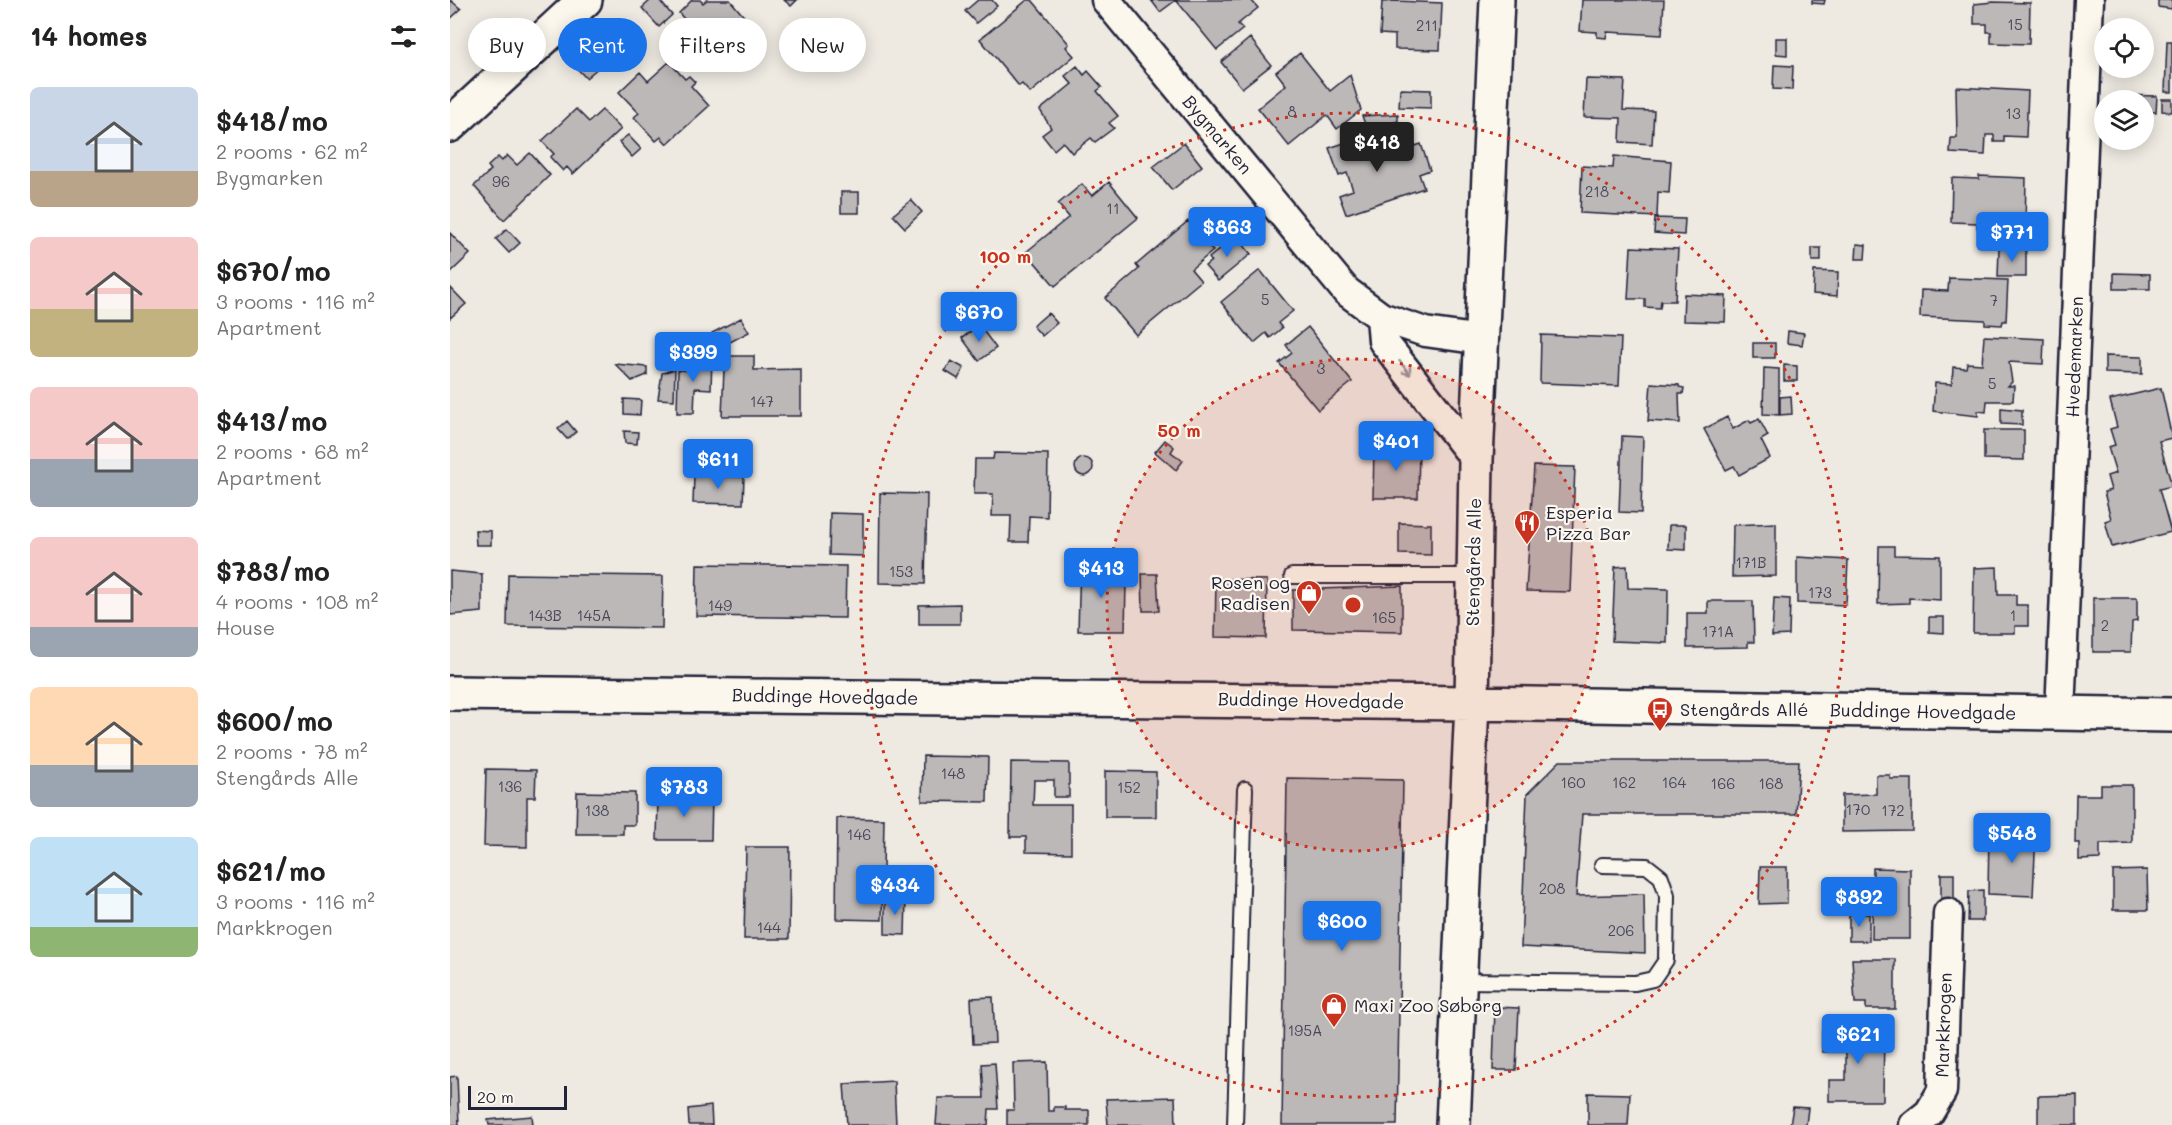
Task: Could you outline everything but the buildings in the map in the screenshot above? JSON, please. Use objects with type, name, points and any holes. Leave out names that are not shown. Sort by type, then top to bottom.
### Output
[{"type":"street","points":[[450,125],[585,0]]},
{"type":"street","name":"Bygmarken","points":[[1106,0],[1346,291],[1381,317],[1425,332],[1482,339]]},
{"type":"street","name":"Stengårds Alle","points":[[1453,1125],[1472,703],[1476,460],[1497,0]]},
{"type":"street","name":"Hvedemarken","points":[[2060,714],[2089,0]]},
{"type":"street","points":[[1381,317],[1383,341],[1476,460]]},
{"type":"street","name":"Buddinge Hovedgade","points":[[450,693],[1472,703],[2172,715]]},
{"type":"street","name":"Markkrogen","points":[[1914,1125],[1929,1113],[1942,1091],[1948,913]]},
{"type":"lane","points":[[1292,576],[1474,576]]},
{"type":"lane","points":[[1235,1125],[1245,789]]},
{"type":"lane","points":[[1458,981],[1635,983],[1653,979],[1666,960],[1667,895],[1661,877],[1647,866],[1602,865]]},
{"type":"place","name":"Esperia Pizza Bar","points":[[1527,546]]},
{"type":"place","name":"Rosen og Radisen","points":[[1309,616]]},
{"type":"place","name":"Stengårds Allé","points":[[1660,733]]},
{"type":"place","name":"Maxi Zoo Søborg","points":[[1334,1029]]}]
